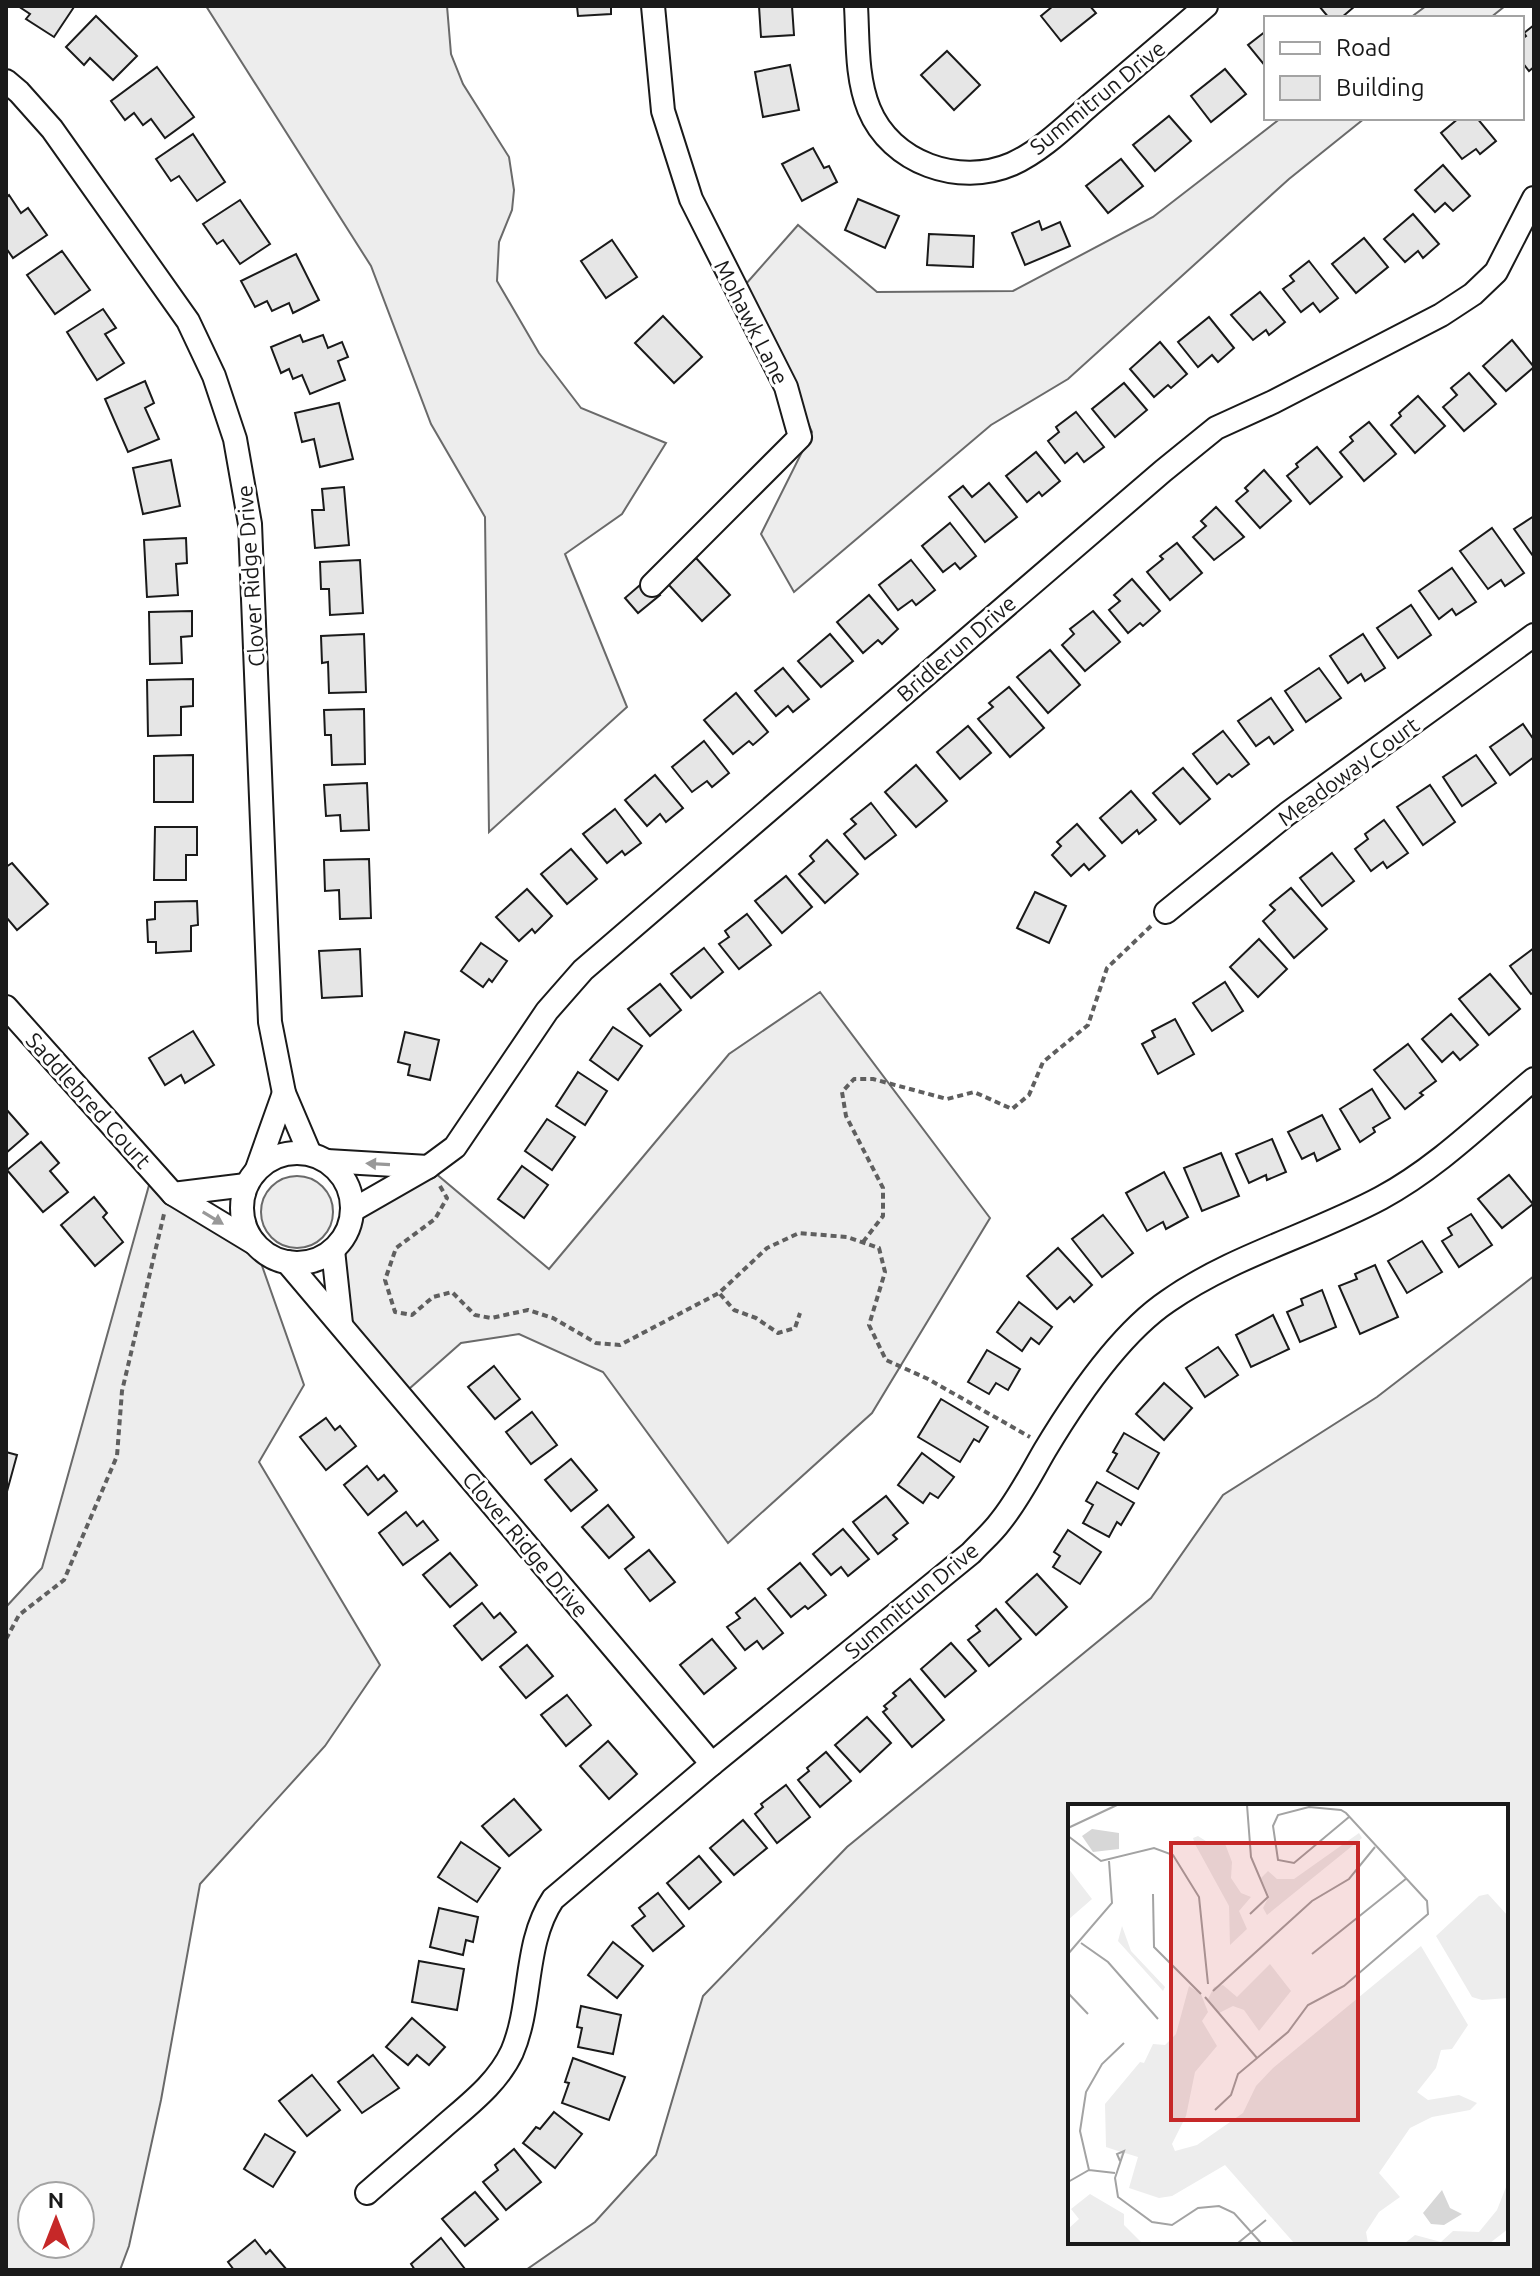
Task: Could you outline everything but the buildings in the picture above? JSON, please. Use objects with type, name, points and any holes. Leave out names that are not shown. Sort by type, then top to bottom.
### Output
[{"type":"street","name":"Mohawk Lane","points":[[652,585],[800,437],[781,375],[691,199],[663,111],[653,6]]},
{"type":"street","name":"Summitrun Drive","points":[[856,6],[861,80],[869,109],[883,134],[922,164],[972,174],[1014,163],[1048,141],[1206,6]]},
{"type":"street","name":"Clover Ridge Drive","points":[[6,81],[52,129],[188,321],[214,376],[235,439],[250,524],[270,1022],[284,1093],[319,1157],[342,1174],[350,1191],[353,1210]]},
{"type":"street","name":"Bridlerun Drive","points":[[353,1210],[428,1167],[455,1147],[547,1011],[583,970],[1216,428],[1427,322],[1473,294],[1496,272],[1534,198]]},
{"type":"street","name":"Meadoway Court","points":[[1166,912],[1287,814],[1534,635]]},
{"type":"street","name":"Saddlebred Court","points":[[6,1007],[173,1194],[254,1243]]},
{"type":"street","name":"Summitrun Drive","points":[[367,2193],[500,2074],[513,2049],[542,1915],[553,1899],[712,1764],[971,1553],[1000,1523],[1102,1366],[1132,1333],[1167,1301],[1224,1269],[1349,1215],[1385,1196],[1423,1171],[1534,1079]]},
{"type":"street","points":[[254,1243],[245,1226],[242,1207],[284,1093]]},
{"type":"street","points":[[173,1194],[252,1177],[272,1158],[291,1153],[428,1167]]},
{"type":"street","points":[[287,1262],[316,1259],[333,1250],[345,1235],[353,1210]]},
{"type":"street","name":"Clover Ridge Drive","points":[[254,1243],[269,1255],[287,1262],[712,1764]]},
{"type":"street","points":[[333,1250],[341,1324]]},
{"type":"path","points":[[863,1242],[883,1216],[883,1188],[846,1116],[842,1092],[854,1079],[873,1079],[947,1099],[974,1092],[1012,1109],[1029,1095],[1043,1062],[1088,1025],[1107,968],[1166,912]]},
{"type":"path","points":[[428,1167],[447,1198],[435,1219],[396,1248],[385,1280],[395,1312],[412,1315],[433,1297],[452,1292],[475,1315],[491,1318],[528,1310],[553,1318],[596,1343],[620,1345],[719,1293],[767,1248],[799,1233],[847,1237],[879,1248],[885,1272],[869,1325],[886,1360],[928,1379],[1047,1447]]},
{"type":"path","points":[[6,1639],[19,1615],[64,1580],[117,1456],[122,1391],[160,1223],[173,1194]]},
{"type":"path","points":[[719,1293],[734,1310],[756,1318],[778,1333],[795,1328],[800,1313]]},
{"type":"shaded area","points":[[206,6],[447,6],[451,54],[463,84],[509,157],[514,190],[512,210],[499,242],[497,281],[539,353],[581,408],[666,443],[622,514],[565,554],[627,707],[489,832],[485,517],[431,424],[371,266]]},
{"type":"shaded area","points":[[1426,6],[1505,6],[1492,16],[1413,16]]},
{"type":"shaded area","points":[[1278,120],[1363,120],[1289,179],[1068,379],[991,425],[794,592],[761,534],[812,432],[745,285],[798,225],[877,292],[1013,291],[1153,217]]},
{"type":"shaded area","points":[[820,992],[990,1218],[872,1413],[728,1543],[603,1372],[519,1334],[461,1343],[401,1396],[341,1324],[333,1250],[345,1235],[353,1210],[428,1167],[549,1269],[729,1054]]},
{"type":"shaded area","points":[[153,1171],[254,1243],[304,1385],[259,1462],[380,1665],[325,1746],[200,1884],[161,2100],[129,2246],[120,2270],[6,2270],[6,1607],[42,1568]]},
{"type":"shaded area","points":[[290,1176],[304,1176],[323,1186],[333,1205],[333,1219],[323,1238],[304,1248],[290,1248],[271,1238],[261,1219],[261,1205],[271,1186]]},
{"type":"shaded area","points":[[1534,1276],[1534,2270],[526,2270],[595,2222],[656,2155],[703,1996],[847,1847],[1151,1598],[1223,1495],[1377,1397]]}]
